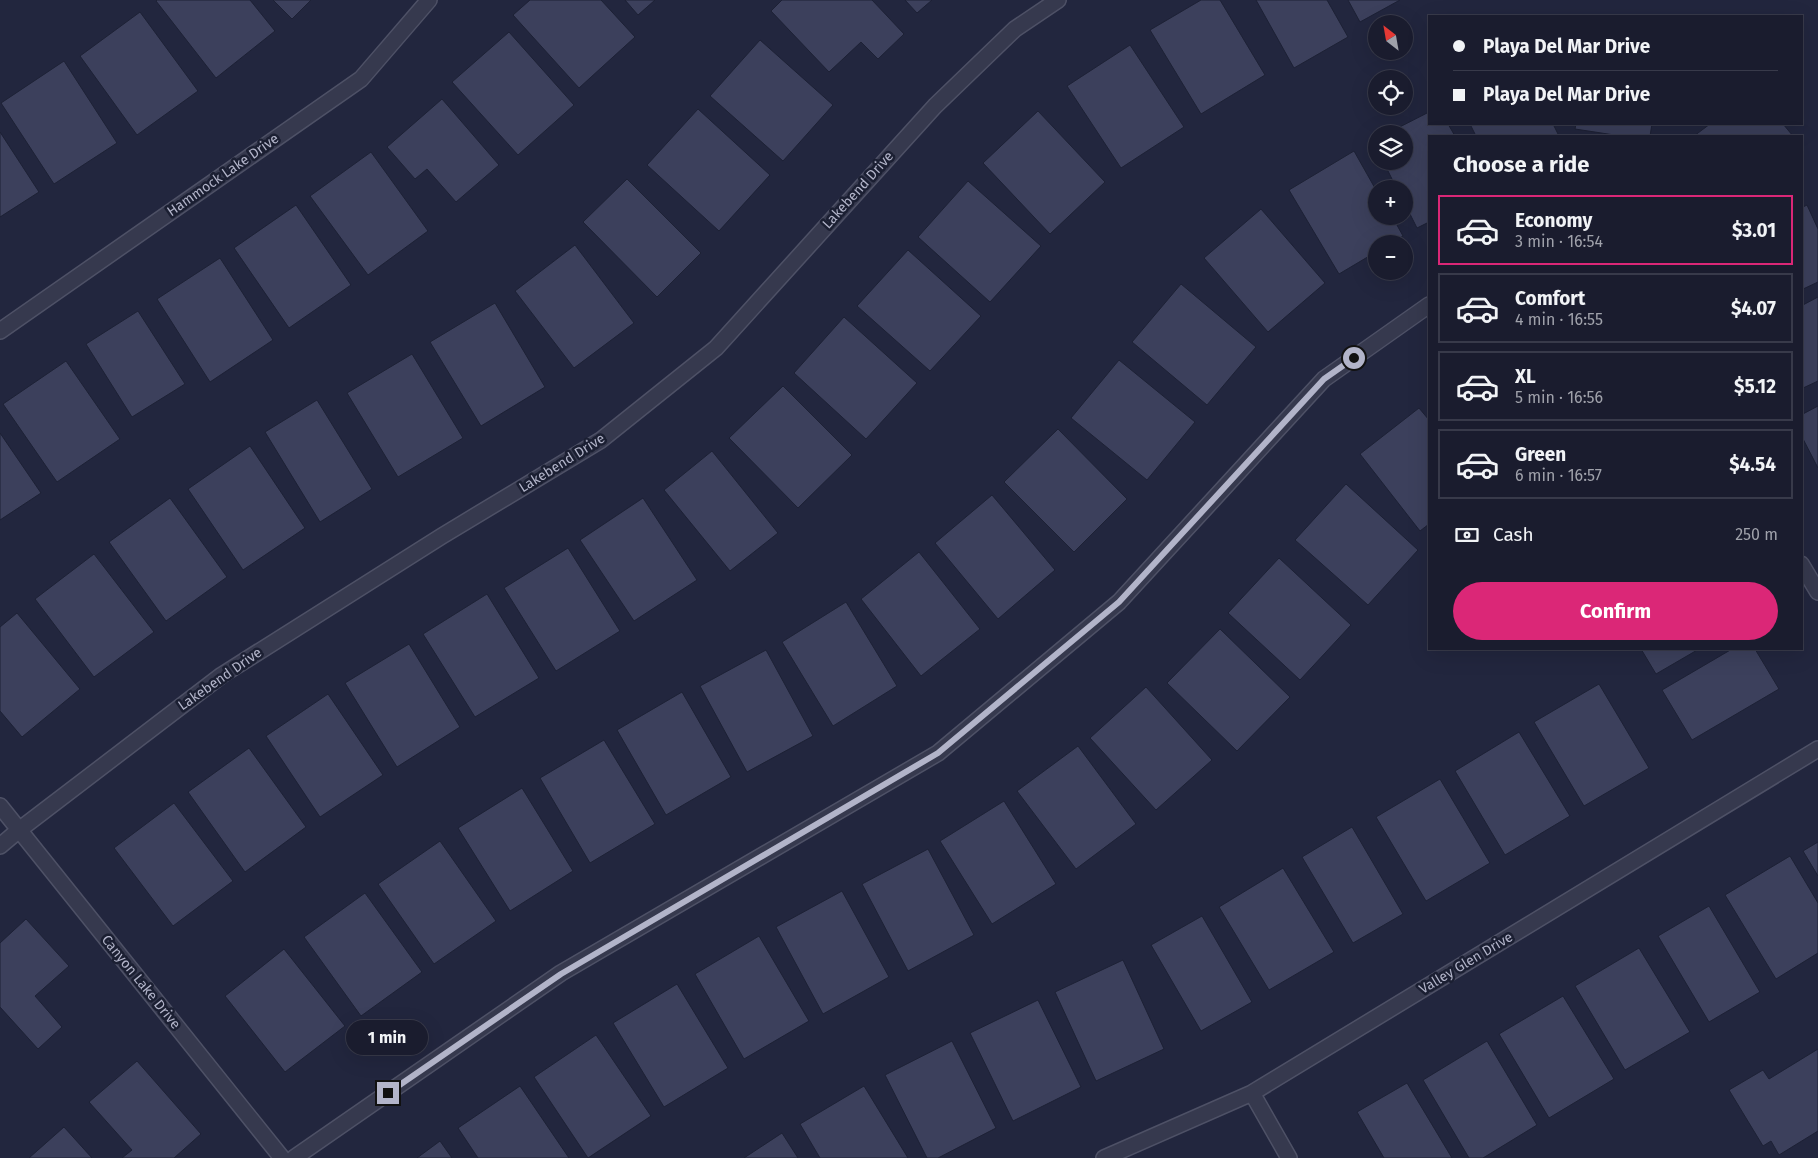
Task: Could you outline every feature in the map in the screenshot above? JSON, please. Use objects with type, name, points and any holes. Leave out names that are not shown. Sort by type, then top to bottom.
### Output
[{"type":"street","name":"Hammock Lake Drive","points":[[0,331],[361,79],[429,0]]},
{"type":"street","name":"Lakebend Drive","points":[[0,846],[18,830],[222,675],[433,541],[600,440],[716,348],[934,106],[1014,30],[1058,0]]},
{"type":"street","points":[[294,1158],[561,974],[938,753],[1119,602],[1324,379],[1428,306]]},
{"type":"street","points":[[1803,567],[1818,592]]},
{"type":"street","name":"Valley Glen Drive","points":[[1104,1158],[1252,1093],[1818,749]]},
{"type":"street","name":"Canyon Lake Drive","points":[[0,806],[282,1158]]},
{"type":"street","points":[[1252,1093],[1289,1158]]},
{"type":"building","points":[[157,0],[250,0],[275,31],[216,78]]},
{"type":"building","points":[[273,0],[311,0],[292,19]]},
{"type":"building","points":[[530,0],[601,0],[635,37],[579,88],[513,15]]},
{"type":"building","points":[[625,0],[655,0],[638,15]]},
{"type":"building","points":[[782,0],[872,0],[904,34],[878,59],[861,42],[829,72],[771,11]]},
{"type":"building","points":[[905,0],[932,0],[917,13]]},
{"type":"building","points":[[1201,0],[1220,0],[1265,75],[1201,114],[1150,30]]},
{"type":"building","points":[[1256,0],[1327,0],[1348,37],[1294,68]]},
{"type":"building","points":[[1348,0],[1400,0],[1373,15],[1368,15],[1368,18],[1360,22]]},
{"type":"building","points":[[140,12],[198,91],[137,135],[80,56]]},
{"type":"building","points":[[509,32],[574,105],[518,155],[452,82]]},
{"type":"building","points":[[760,40],[833,105],[783,161],[710,96]]},
{"type":"building","points":[[1130,45],[1184,127],[1121,168],[1067,86]]},
{"type":"building","points":[[64,61],[117,143],[54,184],[1,103]]},
{"type":"building","points":[[442,99],[499,165],[456,202],[427,169],[415,179],[387,147]]},
{"type":"building","points":[[698,109],[770,175],[719,231],[647,165]]},
{"type":"building","points":[[1038,111],[1105,182],[1050,234],[983,163]]},
{"type":"building","points":[[1428,113],[1428,125],[1449,125],[1454,135],[1428,135],[1428,222],[1417,228],[1413,220],[1413,180],[1392,180],[1388,170],[1413,170],[1413,125],[1404,125]]},
{"type":"building","points":[[1470,125],[1554,125],[1558,135],[1476,135]]},
{"type":"building","points":[[1576,125],[1652,125],[1650,135],[1614,135],[1575,129]]},
{"type":"building","points":[[1709,125],[1784,125],[1792,135],[1695,135]]},
{"type":"building","points":[[0,132],[39,192],[0,217]]},
{"type":"building","points":[[1354,151],[1370,180],[1368,180],[1368,225],[1397,225],[1402,235],[1368,235],[1368,257],[1339,274],[1289,190]]},
{"type":"building","points":[[371,152],[428,231],[368,275],[310,196]]},
{"type":"building","points":[[627,179],[701,253],[657,297],[583,222]]},
{"type":"building","points":[[968,181],[1041,246],[990,302],[918,237]]},
{"type":"building","points":[[296,205],[351,285],[289,328],[234,248]]},
{"type":"building","points":[[1807,205],[1818,229],[1818,282],[1803,289],[1803,207]]},
{"type":"building","points":[[1261,209],[1325,283],[1268,332],[1204,258]]},
{"type":"building","points":[[575,245],[634,323],[574,368],[515,291]]},
{"type":"building","points":[[908,250],[981,316],[930,371],[857,306]]},
{"type":"building","points":[[220,258],[273,340],[210,382],[157,299]]},
{"type":"building","points":[[1181,284],[1256,347],[1207,405],[1132,342]]},
{"type":"building","points":[[1818,297],[1818,381],[1803,388],[1803,305]]},
{"type":"building","points":[[495,303],[545,387],[481,426],[430,342]]},
{"type":"building","points":[[138,311],[185,384],[132,417],[86,344]]},
{"type":"building","points":[[844,317],[917,383],[866,439],[794,373]]},
{"type":"building","points":[[412,354],[463,438],[398,477],[347,393]]},
{"type":"building","points":[[1119,360],[1195,422],[1147,480],[1071,418]]},
{"type":"building","points":[[66,361],[120,439],[57,482],[3,404]]},
{"type":"building","points":[[783,386],[852,455],[798,508],[729,438]]},
{"type":"building","points":[[317,400],[372,489],[320,522],[265,432]]},
{"type":"building","points":[[1818,406],[1818,468],[1803,439],[1803,414]]},
{"type":"building","points":[[1419,408],[1428,419],[1428,525],[1420,531],[1360,454]]},
{"type":"building","points":[[1058,429],[1127,499],[1074,552],[1004,482]]},
{"type":"building","points":[[0,433],[41,493],[0,520]]},
{"type":"building","points":[[250,446],[305,528],[243,570],[188,489]]},
{"type":"building","points":[[712,451],[778,533],[730,571],[664,490]]},
{"type":"building","points":[[1346,484],[1418,550],[1368,605],[1295,540]]},
{"type":"building","points":[[992,495],[1055,570],[998,619],[935,543]]},
{"type":"building","points":[[170,498],[227,577],[166,621],[109,542]]},
{"type":"building","points":[[643,498],[697,580],[634,621],[580,540]]},
{"type":"building","points":[[568,548],[620,631],[556,671],[504,588]]},
{"type":"building","points":[[919,552],[980,629],[921,676],[861,599]]},
{"type":"building","points":[[94,554],[154,632],[94,677],[35,599]]},
{"type":"building","points":[[1279,558],[1351,625],[1300,680],[1228,613]]},
{"type":"building","points":[[487,594],[539,678],[475,717],[423,634]]},
{"type":"building","points":[[846,602],[897,686],[833,726],[782,642]]},
{"type":"building","points":[[17,613],[80,689],[22,737],[0,711],[0,627]]},
{"type":"building","points":[[1220,629],[1290,697],[1237,751],[1167,683]]},
{"type":"building","points":[[409,644],[460,727],[397,767],[345,683]]},
{"type":"building","points":[[766,650],[813,736],[747,772],[700,686]]},
{"type":"building","points":[[1642,650],[1697,650],[1656,674]]},
{"type":"building","points":[[1730,650],[1756,650],[1779,689],[1692,740],[1662,690]]},
{"type":"building","points":[[1599,684],[1649,768],[1584,806],[1534,722]]},
{"type":"building","points":[[1146,687],[1212,760],[1156,810],[1090,738]]},
{"type":"building","points":[[682,692],[731,777],[666,815],[617,730]]},
{"type":"building","points":[[328,694],[383,775],[320,817],[266,736]]},
{"type":"building","points":[[1519,732],[1570,816],[1505,855],[1455,771]]},
{"type":"building","points":[[604,740],[655,824],[590,863],[540,778]]},
{"type":"building","points":[[1078,746],[1136,824],[1076,869],[1017,791]]},
{"type":"building","points":[[249,748],[306,827],[245,872],[188,792]]},
{"type":"building","points":[[1440,779],[1490,863],[1426,901],[1376,817]]},
{"type":"building","points":[[522,788],[573,871],[510,911],[458,828]]},
{"type":"building","points":[[1004,801],[1056,884],[992,924],[940,841]]},
{"type":"building","points":[[174,803],[233,881],[173,926],[114,848]]},
{"type":"building","points":[[1352,827],[1403,914],[1353,943],[1302,857]]},
{"type":"building","points":[[440,841],[496,921],[434,964],[378,884]]},
{"type":"building","points":[[1818,842],[1818,876],[1803,851]]},
{"type":"building","points":[[928,849],[974,935],[908,971],[862,884]]},
{"type":"building","points":[[1790,856],[1818,903],[1818,953],[1776,979],[1725,895]]},
{"type":"building","points":[[1283,868],[1334,952],[1269,990],[1219,907]]},
{"type":"building","points":[[842,891],[889,977],[823,1014],[776,927]]},
{"type":"building","points":[[365,893],[422,972],[361,1016],[304,937]]},
{"type":"building","points":[[1709,906],[1760,992],[1709,1022],[1658,936]]},
{"type":"building","points":[[1202,916],[1252,1002],[1201,1031],[1151,945]]},
{"type":"building","points":[[26,919],[69,966],[35,996],[62,1027],[38,1049],[0,1007],[0,943]]},
{"type":"building","points":[[759,936],[809,1021],[744,1059],[695,974]]},
{"type":"building","points":[[1639,948],[1690,1032],[1625,1070],[1575,986]]},
{"type":"building","points":[[284,949],[345,1026],[285,1072],[225,996]]},
{"type":"building","points":[[1123,960],[1164,1049],[1096,1081],[1055,992]]},
{"type":"building","points":[[677,984],[728,1068],[664,1107],[613,1023]]},
{"type":"building","points":[[1563,996],[1614,1079],[1549,1118],[1499,1034]]},
{"type":"building","points":[[1038,1000],[1081,1087],[1013,1121],[970,1033]]},
{"type":"building","points":[[596,1035],[651,1116],[588,1158],[534,1077]]},
{"type":"building","points":[[952,1041],[996,1128],[938,1158],[927,1158],[885,1075]]},
{"type":"building","points":[[1487,1041],[1537,1125],[1483,1158],[1469,1158],[1423,1080]]},
{"type":"building","points":[[1818,1049],[1818,1131],[1779,1155],[1771,1141],[1763,1146],[1729,1090],[1763,1070],[1769,1079]]},
{"type":"building","points":[[137,1061],[201,1134],[174,1158],[122,1158],[132,1150],[89,1102]]},
{"type":"building","points":[[1407,1083],[1452,1158],[1384,1158],[1357,1112]]},
{"type":"building","points":[[520,1086],[569,1158],[478,1158],[458,1128]]},
{"type":"building","points":[[864,1086],[908,1158],[820,1158],[800,1124]]},
{"type":"building","points":[[64,1127],[92,1158],[29,1158]]},
{"type":"building","points":[[782,1133],[798,1158],[744,1158]]},
{"type":"building","points":[[440,1141],[452,1158],[417,1158]]},
{"type":"route","points":[[388,1093],[561,974],[938,753],[1119,602],[1324,379],[1354,358]]}]
